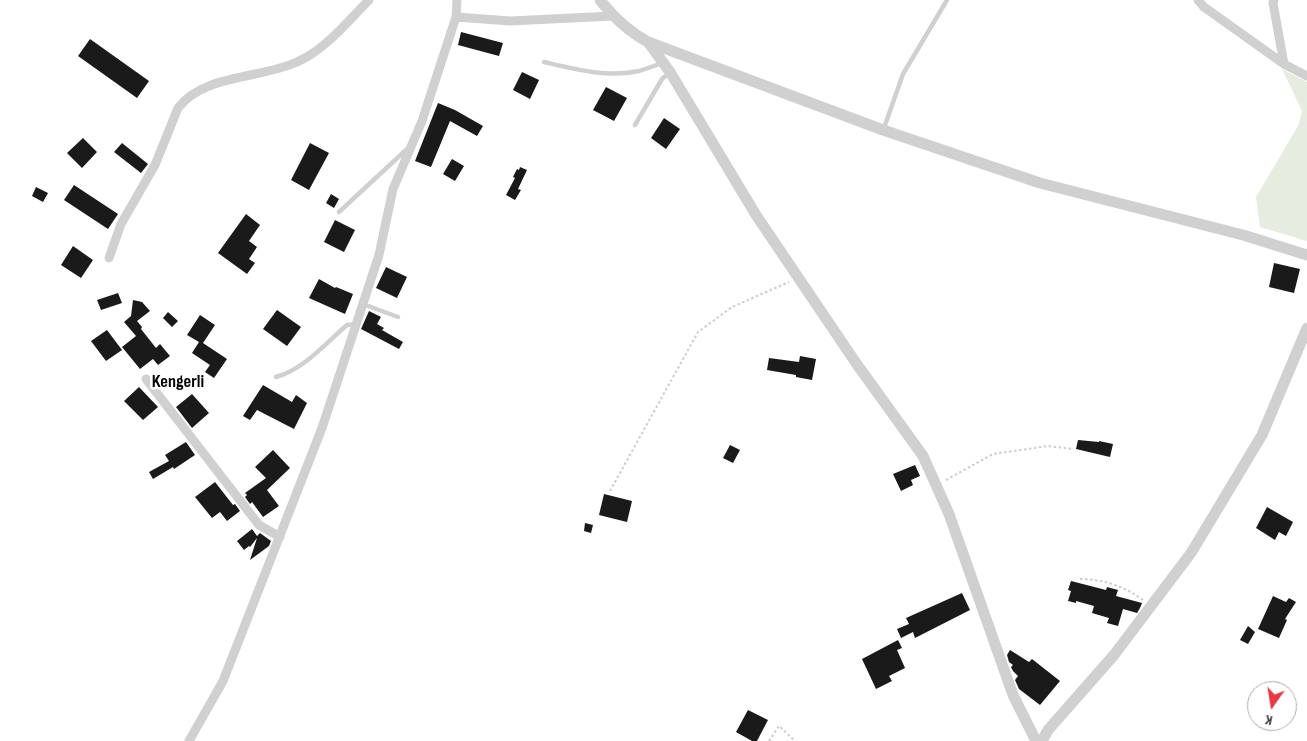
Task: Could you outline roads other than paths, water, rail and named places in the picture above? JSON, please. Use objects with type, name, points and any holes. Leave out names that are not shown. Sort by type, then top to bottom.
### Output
[{"type":"street","points":[[109,258],[122,224],[155,164],[178,108],[184,100],[220,81],[264,73],[297,62],[318,49],[368,0]]},
{"type":"street","points":[[189,741],[223,682],[322,428],[379,255],[393,189],[422,121],[456,17],[457,0]]},
{"type":"street","points":[[600,0],[632,34],[648,42],[883,130],[1040,183],[1243,236],[1307,255]]},
{"type":"street","points":[[1198,0],[1204,7],[1284,64],[1307,76]]},
{"type":"street","points":[[1274,0],[1273,4],[1284,64]]},
{"type":"street","points":[[456,17],[510,21],[613,16]]},
{"type":"street","points":[[648,42],[666,67],[756,215],[856,363],[923,456],[949,514],[1013,695],[1036,741]]},
{"type":"street","points":[[1042,741],[1048,730],[1114,655],[1191,553],[1262,435],[1307,328]]},
{"type":"street","points":[[146,379],[259,525],[280,537]]},
{"type":"lane","points":[[883,130],[903,74],[947,0]]},
{"type":"lane","points":[[544,62],[585,71],[616,73],[666,67],[662,78],[635,125]]},
{"type":"lane","points":[[339,212],[412,145]]},
{"type":"lane","points":[[363,304],[398,317]]},
{"type":"lane","points":[[276,377],[290,373],[299,367],[347,324],[356,324]]},
{"type":"district","name":"Kengerli","points":[[178,382]]}]
